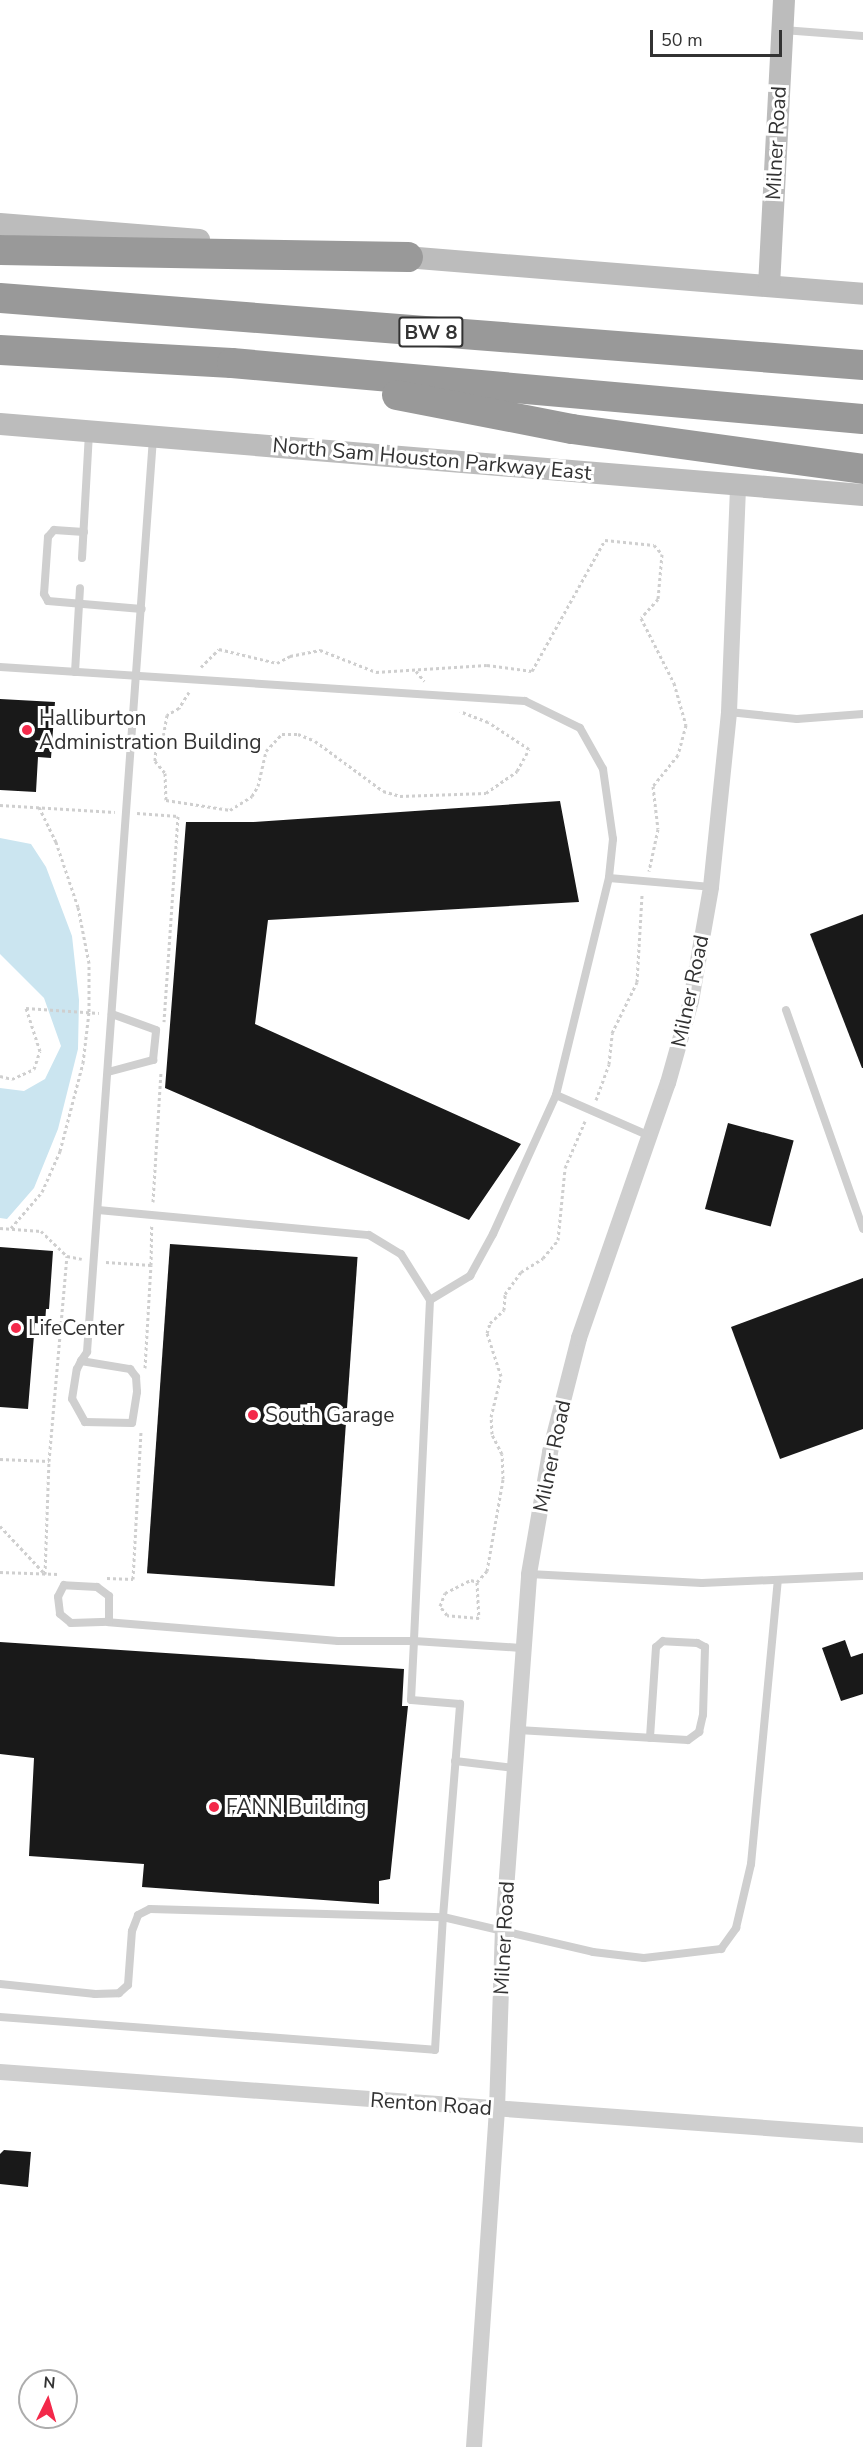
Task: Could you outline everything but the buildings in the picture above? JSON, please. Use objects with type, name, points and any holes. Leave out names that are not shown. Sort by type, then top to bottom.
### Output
[{"type":"highway","points":[[0,250],[408,257]]},
{"type":"highway","name":"BW 8","points":[[0,298],[863,365]]},
{"type":"highway","name":"BW 8","points":[[0,350],[232,363],[863,419]]},
{"type":"highway","points":[[232,363],[572,429],[863,469]]},
{"type":"main road","name":"Milner Road","points":[[769,286],[784,0]]},
{"type":"main road","points":[[0,224],[863,294]]},
{"type":"main road","name":"North Sam Houston Parkway East","points":[[0,424],[863,495]]},
{"type":"street","name":"Milner Road","points":[[474,2447],[498,2109],[502,1931],[513,1768],[518,1730],[521,1648],[530,1574],[550,1452],[579,1338],[650,1136],[691,1001],[711,887],[729,712],[738,484]]},
{"type":"street","name":"Renton Road","points":[[0,2072],[863,2136]]},
{"type":"lane","points":[[782,30],[863,36]]},
{"type":"lane","points":[[82,558],[89,432]]},
{"type":"lane","points":[[81,1361],[130,1369],[136,1377],[137,1392],[132,1423],[85,1422],[76,1411],[72,1386],[81,1361],[87,1352],[153,437]]},
{"type":"lane","points":[[84,532],[54,530],[48,537],[44,594],[48,601],[142,609]]},
{"type":"lane","points":[[75,672],[80,588]]},
{"type":"lane","points":[[0,667],[525,701],[580,728],[603,770],[613,839],[609,878],[556,1095],[493,1234],[470,1276],[430,1300]]},
{"type":"lane","points":[[729,712],[797,719],[863,714]]},
{"type":"lane","points":[[609,878],[711,887]]},
{"type":"lane","points":[[786,1010],[863,1229]]},
{"type":"lane","points":[[108,1072],[153,1060],[156,1030],[112,1014]]},
{"type":"lane","points":[[556,1095],[650,1136]]},
{"type":"lane","points":[[0,2017],[435,2050],[460,1704],[411,1700],[430,1300],[401,1254],[369,1235],[98,1210]]},
{"type":"lane","points":[[530,1574],[702,1583],[863,1576]]},
{"type":"lane","points":[[0,1984],[95,1994],[119,1993],[128,1985],[132,1930],[138,1915],[150,1909],[443,1917],[545,1944],[644,1958],[721,1948],[736,1928],[751,1864],[778,1580]]},
{"type":"lane","points":[[109,1622],[109,1596],[97,1587],[64,1585],[58,1597],[60,1614],[71,1623],[109,1622],[338,1641],[414,1641],[521,1648]]},
{"type":"lane","points":[[518,1730],[650,1738],[688,1740],[699,1732],[705,1647],[697,1643],[663,1641],[656,1647],[650,1738]]},
{"type":"lane","points":[[455,1761],[513,1768]]},
{"type":"path","points":[[416,670],[446,707],[488,722],[529,749],[517,771],[505,782],[486,793],[400,796],[383,791],[315,741],[298,734],[282,734],[266,752],[258,786],[252,796],[230,810],[166,800],[165,773],[155,761],[167,715],[179,708],[199,669],[219,649],[277,663],[290,656],[320,650],[376,672],[487,665],[532,671],[605,540],[654,545],[662,554],[658,599],[640,618],[674,683],[686,725],[678,755],[653,786],[657,835],[641,897],[638,982],[612,1033],[609,1064],[566,1168],[558,1240],[543,1258],[521,1272],[505,1294],[504,1310],[490,1323],[487,1334],[501,1376],[491,1417],[504,1467],[494,1544],[487,1571],[477,1582],[479,1618],[447,1616],[440,1606],[445,1593],[471,1580],[477,1582]]},
{"type":"path","points":[[11,1228],[42,1192],[60,1151],[83,1063],[88,1012],[89,963],[78,907],[56,842],[39,807]]},
{"type":"path","points":[[0,1076],[12,1079],[34,1069],[40,1051],[26,1008],[88,1012]]},
{"type":"path","points":[[45,1574],[49,1461],[67,1256]]},
{"type":"path","points":[[144,1370],[150,1265]]},
{"type":"path","points":[[100,1577],[133,1579],[141,1428]]},
{"type":"path","points":[[0,1459],[49,1461]]},
{"type":"path","points":[[0,1526],[45,1574]]},
{"type":"path","points":[[0,1572],[67,1575]]},
{"type":"water","points":[[0,838],[31,844],[46,867],[72,936],[79,1000],[78,1049],[58,1129],[34,1188],[7,1219],[0,1218],[0,1088],[24,1091],[45,1079],[61,1046],[44,998],[0,954]]},
{"type":"place","name":"Halliburton Administration Building","points":[[27,730]]},
{"type":"place","name":"LifeCenter","points":[[16,1328]]},
{"type":"place","name":"South Garage","points":[[253,1415]]},
{"type":"place","name":"FANN Building","points":[[214,1807]]}]
